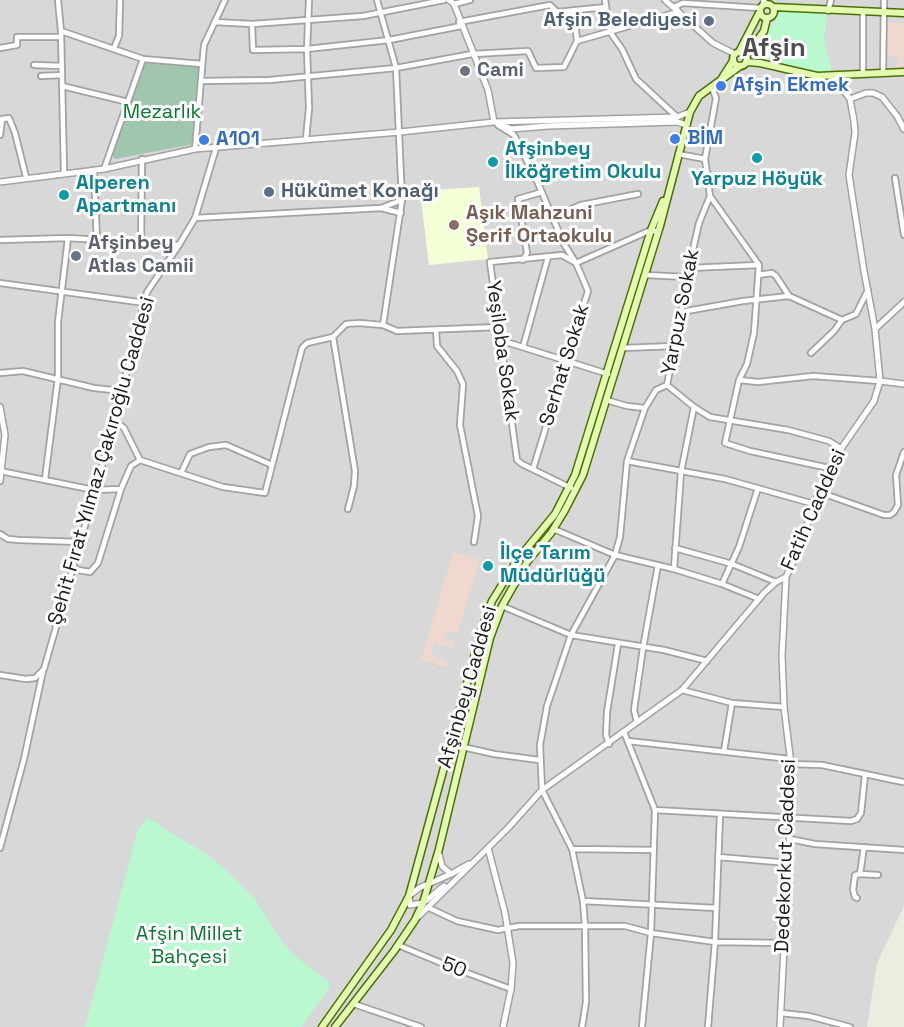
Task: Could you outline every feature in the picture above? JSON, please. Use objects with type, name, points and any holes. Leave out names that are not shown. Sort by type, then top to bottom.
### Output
[{"type":"main road","points":[[720,81],[746,59],[764,31],[767,18],[773,14],[772,4]]},
{"type":"main road","points":[[720,81],[736,56],[761,7],[772,4],[828,11],[904,13]]},
{"type":"main road","points":[[761,7],[763,17],[767,18]]},
{"type":"main road","points":[[736,56],[817,76],[904,72]]},
{"type":"main road","points":[[736,56],[740,66]]},
{"type":"main road","name":"Afşinbey Caddesi","points":[[322,1027],[391,930],[409,896],[482,628],[492,601],[518,558],[573,489],[611,375],[654,231],[673,178],[690,112],[699,96],[720,81]]},
{"type":"main road","name":"Afşinbey Caddesi","points":[[335,1027],[398,945],[425,905],[490,638],[502,606],[527,562],[551,533],[573,489],[606,400],[611,375],[645,275],[654,231]]},
{"type":"street","points":[[58,0],[61,31],[64,172]]},
{"type":"street","points":[[114,48],[119,36],[120,0]]},
{"type":"street","points":[[195,149],[204,45],[225,0]]},
{"type":"street","points":[[306,139],[309,0]]},
{"type":"street","points":[[377,0],[396,68],[402,200],[383,325]]},
{"type":"street","points":[[214,22],[252,24],[381,14],[444,0]]},
{"type":"street","points":[[470,0],[452,2],[488,90],[494,122]]},
{"type":"street","points":[[605,0],[610,32],[622,49],[636,79],[677,117]]},
{"type":"street","points":[[665,0],[713,44],[736,56]]},
{"type":"street","points":[[828,11],[831,0]]},
{"type":"street","points":[[883,73],[884,0]]},
{"type":"street","points":[[678,12],[676,6],[683,3],[761,7]]},
{"type":"street","points":[[252,24],[253,50],[307,49],[389,40],[550,5],[556,12],[606,7]]},
{"type":"street","points":[[202,81],[270,80],[396,68],[472,54],[528,51],[536,68],[564,67],[577,41],[574,10]]},
{"type":"street","points":[[577,41],[678,12]]},
{"type":"street","points":[[863,12],[863,74]]},
{"type":"street","points":[[61,31],[143,59],[202,64]]},
{"type":"street","points":[[0,48],[17,45],[17,38],[61,37]]},
{"type":"street","points":[[104,169],[143,59]]},
{"type":"street","points":[[34,65],[62,66]]},
{"type":"street","points":[[41,76],[62,75]]},
{"type":"street","points":[[832,77],[850,99],[866,93],[882,96],[904,129]]},
{"type":"street","points":[[62,86],[128,102]]},
{"type":"street","points":[[712,88],[716,98],[705,159],[710,196],[759,265],[754,333],[747,364],[739,380],[725,443],[750,451],[830,468]]},
{"type":"street","name":"Fatih Caddesi","points":[[476,861],[542,790],[682,690],[759,599],[776,582],[786,578],[830,468],[840,448],[874,401],[880,381],[875,329],[849,175],[855,133],[850,99]]},
{"type":"street","points":[[0,182],[64,172],[104,169],[195,149],[494,122],[677,117],[690,112]]},
{"type":"street","points":[[0,135],[2,119],[9,118],[26,177]]},
{"type":"street","points":[[494,122],[512,129],[677,122],[687,125]]},
{"type":"street","name":"Serhat Sokak","points":[[494,122],[514,135],[588,291],[533,469]]},
{"type":"street","name":"Şehit Fırat Yılmaz Çakıroğlu Caddesi","points":[[0,848],[24,759],[44,669],[81,542],[147,292],[195,218],[216,148]]},
{"type":"street","points":[[678,154],[705,159]]},
{"type":"street","points":[[141,244],[142,159]]},
{"type":"street","points":[[94,170],[97,241]]},
{"type":"street","points":[[896,178],[904,235]]},
{"type":"street","points":[[523,260],[527,253],[518,199],[542,192]]},
{"type":"street","points":[[552,217],[581,205],[638,194]]},
{"type":"street","name":"Yarpuz Sokak","points":[[710,196],[699,223],[667,385],[710,417],[788,429],[829,441],[840,448]]},
{"type":"street","points":[[195,218],[381,208],[402,200]]},
{"type":"street","points":[[381,208],[400,213]]},
{"type":"street","points":[[564,244],[562,255],[576,263],[654,231]]},
{"type":"street","points":[[0,240],[68,238],[179,245]]},
{"type":"street","points":[[45,479],[58,378],[58,322],[68,238]]},
{"type":"street","name":"Yeşiloba Sokak","points":[[562,255],[490,262],[517,460],[573,489]]},
{"type":"street","points":[[523,347],[548,257]]},
{"type":"street","points":[[689,268],[759,265]]},
{"type":"street","points":[[758,275],[772,273],[789,296]]},
{"type":"street","points":[[645,275],[687,277]]},
{"type":"street","points":[[0,283],[145,303]]},
{"type":"street","points":[[811,352],[834,331],[842,320],[856,314],[868,290]]},
{"type":"street","points":[[681,312],[789,296],[842,320]]},
{"type":"street","points":[[875,329],[904,302]]},
{"type":"street","points":[[114,420],[124,428],[140,460],[223,487],[265,493],[302,348],[333,337],[346,324],[383,325],[397,331],[499,327]]},
{"type":"street","points":[[435,330],[437,346],[457,371],[463,384],[460,425],[478,516],[474,543]]},
{"type":"street","points":[[333,337],[355,471],[348,509]]},
{"type":"street","points":[[500,340],[611,375]]},
{"type":"street","points":[[622,348],[674,346]]},
{"type":"street","points":[[0,373],[23,371],[94,388],[122,391]]},
{"type":"street","points":[[739,380],[758,382],[813,376],[904,384]]},
{"type":"street","points":[[582,1027],[586,1002],[583,901],[572,849],[542,790],[540,745],[547,706],[571,635],[615,555],[620,537],[623,484],[627,461],[645,408],[656,390],[667,385]]},
{"type":"street","points":[[606,400],[645,408]]},
{"type":"street","points":[[0,407],[5,435],[0,481]]},
{"type":"street","points":[[674,569],[681,472],[694,407]]},
{"type":"street","points":[[181,473],[190,454],[209,447],[226,446],[272,465]]},
{"type":"street","points":[[819,492],[884,515],[890,515],[898,505],[896,475],[904,453]]},
{"type":"street","points":[[72,569],[90,572],[98,563],[121,489],[131,466],[140,460]]},
{"type":"street","points":[[627,461],[725,479],[814,504]]},
{"type":"street","points":[[1,472],[94,490],[121,489]]},
{"type":"street","points":[[722,584],[732,564],[758,488]]},
{"type":"street","points":[[551,533],[556,530],[615,555],[674,569],[722,584],[759,599]]},
{"type":"street","points":[[0,534],[19,540],[81,542]]},
{"type":"street","points":[[675,548],[732,564],[776,582]]},
{"type":"street","points":[[637,722],[634,710],[658,565]]},
{"type":"street","name":"Dedekorkut Caddesi","points":[[780,1027],[790,839],[791,761],[784,707],[782,632],[786,578]]},
{"type":"street","points":[[502,606],[571,635],[706,661]]},
{"type":"street","points":[[609,744],[606,735],[608,712],[618,644]]},
{"type":"street","points":[[0,675],[35,678],[44,669]]},
{"type":"street","points":[[682,690],[732,703],[784,707]]},
{"type":"street","points":[[724,752],[732,703]]},
{"type":"street","points":[[624,732],[656,810],[651,933],[642,1027]]},
{"type":"street","points":[[628,741],[822,765],[903,782]]},
{"type":"street","points":[[462,747],[539,760]]},
{"type":"street","points":[[656,810],[851,821],[857,819],[863,804],[866,775]]},
{"type":"street","points":[[708,1027],[715,942],[720,815]]},
{"type":"street","points":[[790,839],[815,844],[904,850]]},
{"type":"street","points":[[860,873],[864,847]]},
{"type":"street","points":[[488,848],[513,963],[511,989],[503,1027]]},
{"type":"street","points":[[439,849],[442,866],[451,874]]},
{"type":"street","points":[[572,849],[654,850]]},
{"type":"street","points":[[718,857],[789,863]]},
{"type":"street","points":[[425,905],[476,861]]},
{"type":"street","points":[[476,861],[419,888],[409,896],[410,905],[425,905],[465,923],[498,930],[507,927],[546,925],[625,926],[651,933],[715,942],[784,943]]},
{"type":"street","points":[[857,897],[853,890],[855,874],[878,875]]},
{"type":"street","points":[[583,901],[716,908]]},
{"type":"street","name":"50","points":[[398,945],[511,989]]},
{"type":"street","points":[[354,1004],[421,1027]]},
{"type":"street","points":[[781,1013],[809,1016],[850,1027]]},
{"type":"shaded area","points":[[0,0],[904,0],[904,906],[877,963],[867,1027],[0,1027]]},
{"type":"shaded area","points":[[888,23],[903,23],[904,70],[900,70],[895,65],[899,62],[895,56],[887,56]]},
{"type":"shaded area","name":"Aşık Mahzuni Şerif Ortaokulu","points":[[479,187],[488,259],[429,265],[420,191]]},
{"type":"shaded area","points":[[453,552],[480,560],[457,634],[446,631],[444,638],[454,641],[452,648],[434,643],[431,655],[448,661],[446,667],[421,660]]},
{"type":"green space","points":[[828,11],[824,39],[833,77],[747,60],[764,31],[776,20],[776,12]]},
{"type":"green space","name":"Mezarlık","points":[[143,59],[202,64],[194,144],[115,159],[112,154]]},
{"type":"green space","name":"Afşin Millet Bahçesi","points":[[147,818],[205,853],[226,870],[255,899],[282,942],[296,957],[329,982],[329,988],[301,1027],[85,1027],[138,829]]},
{"type":"place","name":"Afşin Belediyesi","points":[[709,21]]},
{"type":"place","name":"Cami","points":[[465,71]]},
{"type":"place","name":"Afşin Ekmek","points":[[721,86]]},
{"type":"place","name":"BİM","points":[[675,139]]},
{"type":"place","name":"A101","points":[[204,140]]},
{"type":"place","name":"Yarpuz Höyük","points":[[757,158]]},
{"type":"place","name":"Afşinbey İlköğretim Okulu","points":[[493,162]]},
{"type":"place","name":"Hükümet Konağı","points":[[269,192]]},
{"type":"place","name":"Alperen Apartmanı","points":[[64,195]]},
{"type":"place","name":"Aşık Mahzuni Şerif Ortaokulu","points":[[454,225]]},
{"type":"place","name":"Afşinbey Atlas Camii","points":[[76,256]]},
{"type":"place","name":"İlçe Tarım Müdürlüğü","points":[[488,566]]},
{"type":"district","name":"Afşin","points":[[774,49]]}]
